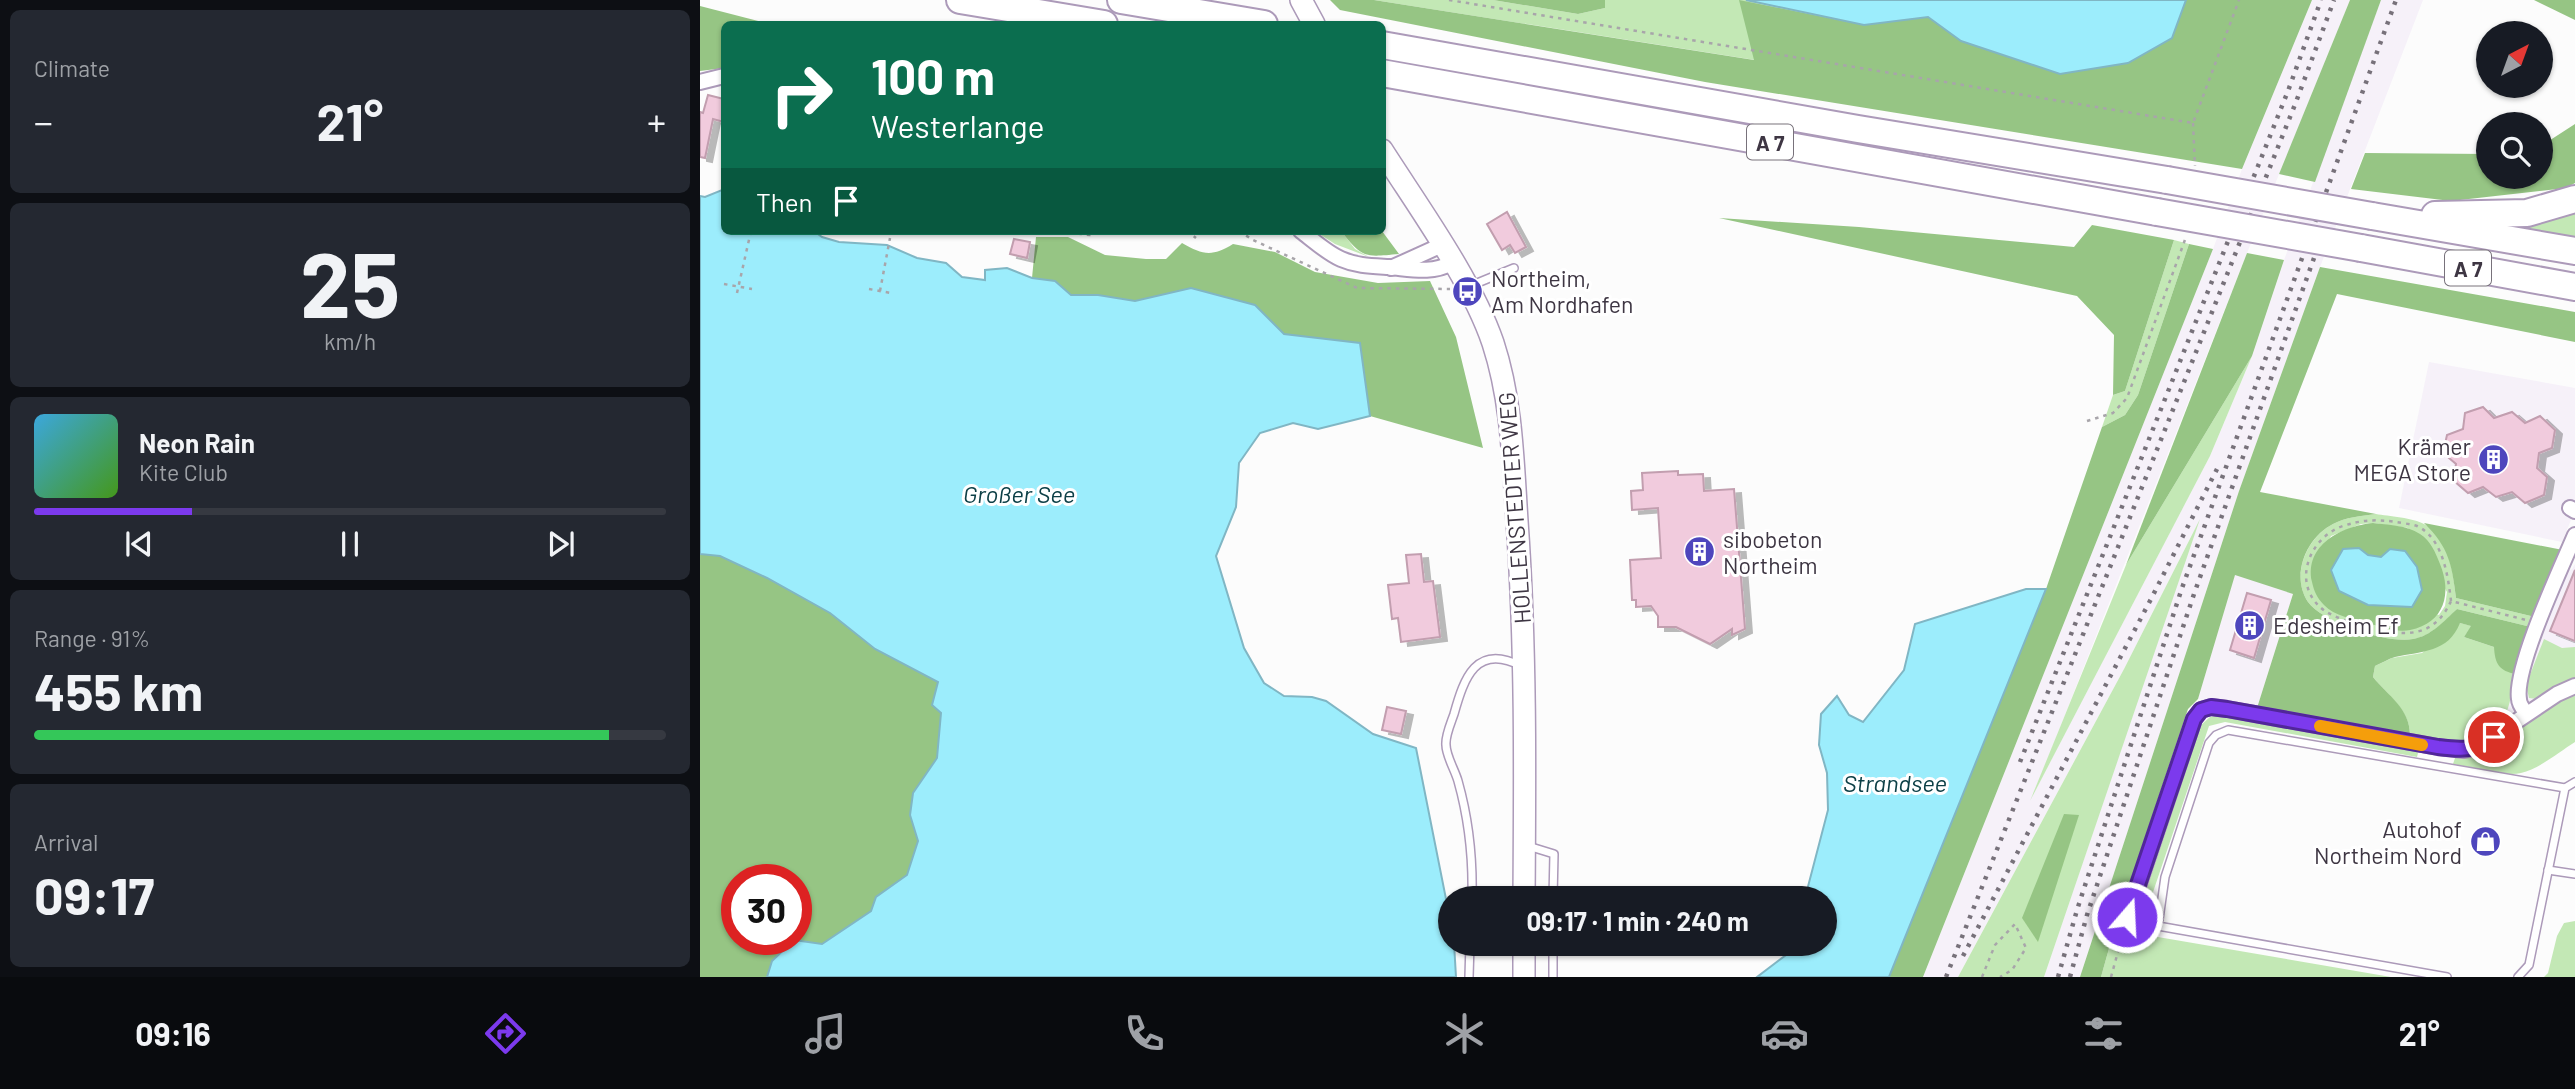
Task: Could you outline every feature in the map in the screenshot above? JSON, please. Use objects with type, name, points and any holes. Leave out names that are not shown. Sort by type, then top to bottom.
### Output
[{"type":"highway","points":[[960,0],[1086,21]]},
{"type":"highway","points":[[1121,0],[1243,21]]},
{"type":"highway","name":"A 7","points":[[1386,47],[2575,251]]},
{"type":"highway","name":"A 7","points":[[1386,74],[2575,287]]},
{"type":"highway","points":[[2372,216],[2527,213],[2575,199]]},
{"type":"main road","points":[[1301,0],[1312,21]]},
{"type":"main road","name":"HOLLENSTEDTER WEG","points":[[1386,157],[1445,259],[1458,288],[1489,333],[1504,381],[1511,429],[1525,668],[1524,886]]},
{"type":"main road","points":[[1524,956],[1524,977]]},
{"type":"street","points":[[700,82],[721,77]]},
{"type":"street","points":[[1306,235],[1338,258],[1362,267],[1413,271],[1445,259]]},
{"type":"street","points":[[1391,268],[1445,259]]},
{"type":"street","points":[[2526,713],[2519,701],[2519,682],[2538,623],[2575,535]]},
{"type":"street","points":[[2127,917],[2194,719],[2201,710],[2211,707],[2227,709],[2464,750],[2479,747],[2526,713],[2575,686]]},
{"type":"lane","points":[[1458,288],[1514,268]]},
{"type":"lane","points":[[1472,886],[1473,858],[1467,817],[1446,745],[1460,694],[1470,671],[1482,661],[1494,658],[1511,661],[1525,668]]},
{"type":"lane","points":[[2158,926],[2165,877],[2210,743],[2216,735],[2228,730],[2565,788],[2575,782]]},
{"type":"lane","points":[[2437,766],[2438,747]]},
{"type":"lane","points":[[2518,977],[2529,965],[2565,788]]},
{"type":"lane","points":[[1524,845],[1554,854],[1553,886]]},
{"type":"lane","points":[[2548,870],[2575,874]]},
{"type":"lane","points":[[2127,917],[2158,926],[2447,977]]},
{"type":"lane","points":[[1469,977],[1470,956]]},
{"type":"lane","points":[[1553,956],[1553,977]]},
{"type":"path","points":[[1449,0],[2193,123]]},
{"type":"path","points":[[2195,165],[2193,123],[2239,0]]},
{"type":"path","points":[[2087,421],[2113,413],[2127,398],[2188,233]]},
{"type":"path","points":[[737,293],[750,235]]},
{"type":"path","points":[[1192,235],[1196,238]]},
{"type":"path","points":[[880,291],[890,238]]},
{"type":"path","points":[[1445,259],[1458,288]]},
{"type":"path","points":[[724,284],[752,289]]},
{"type":"path","points":[[869,289],[891,293]]},
{"type":"path","points":[[2368,519],[2415,525],[2427,533],[2445,565],[2451,601],[2446,612],[2435,624],[2414,633],[2394,635],[2351,623],[2325,611],[2315,602],[2311,592],[2307,562],[2311,550],[2333,529],[2368,519]]},
{"type":"path","points":[[2451,601],[2538,623]]},
{"type":"path","points":[[2111,977],[2127,917]]},
{"type":"path","points":[[1983,977],[1995,945],[2015,924],[2026,948],[2012,970],[2000,977]]},
{"type":"shaded area","points":[[2312,0],[2350,0],[2035,791],[2210,456],[2252,356],[2284,260],[2381,0],[2423,0],[2320,267],[2239,491],[2080,977],[2044,977],[2197,525],[2124,669],[1958,977],[1923,977],[2213,249],[2242,169]]},
{"type":"shaded area","points":[[2429,362],[2575,388],[2575,510],[2562,542],[2399,508]]},
{"type":"shaded area","points":[[2575,564],[2575,679],[2503,720],[2516,674],[2552,576],[2572,569]]},
{"type":"shaded area","points":[[2235,574],[2293,594],[2257,708],[2198,699]]},
{"type":"green space","points":[[1330,0],[1374,0],[1754,60],[1739,0],[1864,25],[1928,17],[1961,41],[2172,38],[2186,0],[2312,0],[2242,169],[1705,82],[1340,10]]},
{"type":"green space","points":[[1374,0],[1493,0],[1578,14],[1605,8],[1605,0],[2207,0],[1746,23],[1755,60]]},
{"type":"green space","points":[[1493,0],[1605,0],[1605,8],[1578,14]]},
{"type":"green space","points":[[2350,0],[2381,0],[2315,182],[2279,174]]},
{"type":"green space","points":[[2534,0],[2575,0],[2575,20]]},
{"type":"green space","points":[[700,6],[758,21],[721,21],[721,68],[700,71]]},
{"type":"green space","points":[[2575,124],[2575,183],[2566,188],[2451,201],[2351,189],[2365,153],[2476,154],[2476,189],[2553,189],[2553,138]]},
{"type":"green space","points":[[2575,211],[2575,237],[2503,224]]},
{"type":"green space","points":[[1719,218],[1859,227],[2074,247],[2092,225],[2174,240],[2125,391],[2113,395],[2114,335],[2077,296]]},
{"type":"green space","points":[[1321,235],[1344,235],[1355,249],[1369,257],[1335,244]]},
{"type":"green space","points":[[1344,235],[1385,235],[1399,254],[1372,255],[1355,247]]},
{"type":"green space","points":[[1036,237],[1068,237],[1105,255],[1146,259],[1166,259],[1182,243],[1208,253],[1233,244],[1275,252],[1315,272],[1378,283],[1430,281],[1456,337],[1483,448],[1370,416],[1360,343],[1284,334],[1255,305],[1191,288],[1135,301],[1098,295],[1071,295],[1055,281],[1032,278]]},
{"type":"green space","points":[[2174,240],[2189,244],[2138,395],[2125,415],[2102,427],[2113,395],[2125,391]]},
{"type":"green space","points":[[2189,244],[2213,249],[1923,977],[1889,977],[2046,589],[2102,427],[2125,415],[2138,395]]},
{"type":"green space","points":[[2247,253],[2284,260],[2252,356],[2126,565]]},
{"type":"green space","points":[[2320,267],[2575,312],[2575,342],[2337,294],[2260,492],[2376,514],[2348,518],[2333,524],[2309,547],[2301,569],[2301,580],[2308,602],[2316,610],[2357,630],[2402,640],[2426,635],[2457,609],[2531,627],[2516,674],[2499,666],[2494,647],[2464,637],[2471,626],[2460,623],[2449,640],[2441,645],[2424,652],[2395,657],[2375,666],[2373,677],[2402,710],[2410,735],[2257,708],[2293,594],[2235,575],[2198,699],[2188,709],[2115,927],[2101,977],[2080,977],[2239,491]]},
{"type":"green space","points":[[2252,356],[2210,456],[2030,801],[2126,565]]},
{"type":"green space","points":[[2376,514],[2414,520],[2433,530],[2449,556],[2456,598],[2535,617],[2531,627],[2457,609],[2426,635],[2402,640],[2357,630],[2316,610],[2308,602],[2301,580],[2301,569],[2309,547],[2333,524],[2348,518]],"holes":[[[2361,524],[2408,528],[2447,592],[2445,606],[2439,615],[2311,575],[2331,536]]]},
{"type":"green space","points":[[2200,519],[2044,977],[1958,977],[2124,669]]},
{"type":"green space","points":[[2373,523],[2403,527],[2415,531],[2430,543],[2444,575],[2445,586],[2443,605],[2431,621],[2410,630],[2394,630],[2339,614],[2328,609],[2319,600],[2312,582],[2314,558],[2328,540],[2349,528]],"holes":[[[2359,548],[2368,555],[2381,557],[2331,570]]]},
{"type":"green space","points":[[2424,523],[2563,550],[2535,617],[2456,598],[2448,557],[2439,540]]},
{"type":"green space","points":[[700,554],[720,556],[767,578],[830,613],[875,649],[939,682],[932,704],[941,713],[937,758],[913,794],[910,815],[918,841],[907,875],[876,897],[871,911],[822,944],[812,947],[812,864],[721,864],[721,955],[790,955],[772,961],[767,977],[700,977]]},
{"type":"green space","points":[[2460,623],[2472,626],[2464,637],[2494,647],[2516,674],[2509,706],[2502,721],[2481,738],[2447,742],[2410,735],[2402,710],[2373,677],[2375,666],[2392,658],[2422,653]]},
{"type":"green space","points":[[2544,639],[2562,648],[2575,647],[2575,679],[2537,699],[2529,698],[2526,685]]},
{"type":"green space","points":[[2575,692],[2575,742],[2542,764],[2514,774],[2453,764],[2455,758],[2476,756],[2485,751],[2551,705]]},
{"type":"green space","points":[[2221,715],[2415,749],[2418,753],[2417,757],[2225,722],[2209,726],[2149,904],[2144,897],[2201,725],[2210,717]]},
{"type":"green space","points":[[2064,814],[2079,815],[2038,942],[2022,918]]},
{"type":"green space","points":[[2575,921],[2575,977],[2544,977],[2548,973],[2557,936],[2564,923]]},
{"type":"green space","points":[[2115,927],[2152,936],[2391,977],[2101,977]]},
{"type":"water","points":[[1746,0],[2186,0],[2172,38],[2128,63],[2060,74],[1961,41],[1928,17],[1864,25]]},
{"type":"water","name":"Großer See","points":[[721,190],[721,235],[819,235],[839,242],[887,245],[917,258],[946,263],[962,277],[985,280],[985,270],[1007,268],[1032,278],[1055,281],[1071,295],[1098,295],[1135,301],[1191,288],[1255,305],[1284,334],[1360,343],[1370,416],[1318,429],[1293,423],[1260,433],[1239,463],[1236,507],[1216,556],[1244,648],[1264,683],[1284,696],[1312,697],[1326,701],[1373,734],[1416,748],[1443,886],[1438,886],[1438,956],[1455,956],[1456,977],[767,977],[772,961],[778,955],[812,955],[812,943],[822,944],[871,911],[876,897],[907,875],[918,841],[910,815],[913,793],[937,758],[941,713],[932,705],[938,682],[875,649],[830,613],[767,578],[720,556],[700,554],[700,196],[705,197]]},
{"type":"water","points":[[2359,548],[2368,555],[2381,557],[2390,549],[2405,551],[2417,567],[2422,590],[2412,607],[2368,605],[2339,591],[2331,570],[2343,549]]},
{"type":"water","name":"Strandsee","points":[[2026,589],[2046,589],[1889,977],[1757,977],[1785,956],[1837,956],[1837,886],[1808,886],[1828,810],[1827,773],[1819,745],[1821,714],[1837,696],[1849,715],[1863,722],[1904,670],[1915,624]]},
{"type":"building","points":[[708,95],[721,98],[721,121],[713,119],[705,158],[700,157],[700,112],[703,113]]},
{"type":"building","points":[[1507,212],[1526,247],[1515,253],[1510,245],[1502,250],[1487,224]]},
{"type":"building","points":[[1014,239],[1030,242],[1027,258],[1010,254]]},
{"type":"building","name":"Krämer MEGA Store","points":[[2483,407],[2494,418],[2512,412],[2525,423],[2540,416],[2555,430],[2552,448],[2539,453],[2537,468],[2547,477],[2544,495],[2525,503],[2512,492],[2496,497],[2483,487],[2468,493],[2453,480],[2456,464],[2443,453],[2447,435],[2463,429],[2465,413]]},
{"type":"building","name":"sibobeton Northeim","points":[[1678,471],[1678,475],[1703,474],[1704,491],[1734,489],[1745,629],[1732,635],[1732,629],[1710,644],[1676,627],[1658,627],[1658,616],[1651,606],[1636,607],[1636,600],[1632,600],[1630,560],[1661,558],[1658,508],[1632,510],[1631,491],[1643,490],[1642,473]]},
{"type":"building","points":[[1421,554],[1424,582],[1433,581],[1440,637],[1401,642],[1398,618],[1392,619],[1388,585],[1409,583],[1406,555]]},
{"type":"building","points":[[2575,570],[2575,641],[2550,631]]},
{"type":"building","name":"Edesheim Ef","points":[[2247,593],[2271,600],[2254,658],[2230,650]]},
{"type":"building","points":[[1387,707],[1406,711],[1401,734],[1382,730]]},
{"type":"railway","points":[[2020,762],[2288,91],[2321,0]]},
{"type":"railway","points":[[1946,977],[2296,102],[2334,0]]},
{"type":"railway","points":[[2058,977],[2077,910],[2182,588],[2396,0]]},
{"type":"railway","points":[[2070,977],[2087,915],[2194,594],[2314,258]]},
{"type":"railway","points":[[1963,956],[2217,469]]},
{"type":"slow traffic","points":[[2320,726],[2422,745]]},
{"type":"place","name":"Northeim, Am Nordhafen","points":[[1468,291]]},
{"type":"place","name":"Krämer MEGA Store","points":[[2494,459]]},
{"type":"place","name":"sibobeton Northeim","points":[[1700,552]]},
{"type":"place","name":"Edesheim Ef","points":[[2250,625]]},
{"type":"place","name":"Autohof Northeim Nord","points":[[2485,842]]},
{"type":"route","points":[[2127,917],[2194,719],[2201,710],[2211,707],[2227,709],[2464,750],[2479,747],[2494,737]]}]
